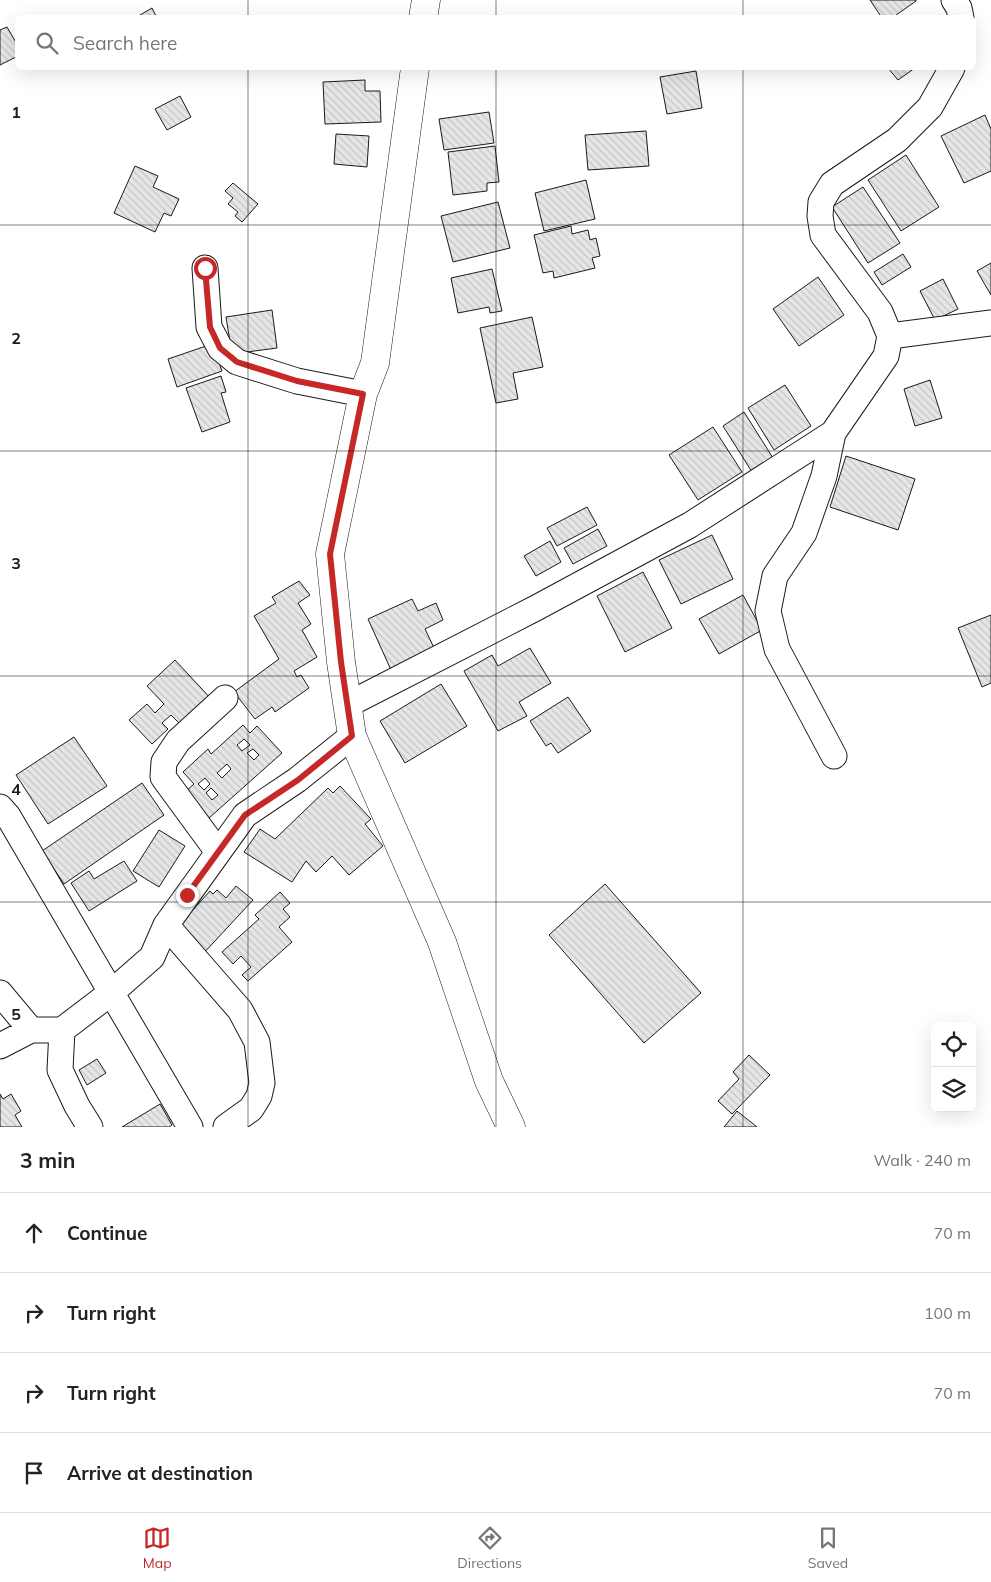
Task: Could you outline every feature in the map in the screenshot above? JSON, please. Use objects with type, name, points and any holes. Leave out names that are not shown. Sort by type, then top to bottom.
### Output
[{"type":"main road","points":[[424,15],[426,0]]},
{"type":"main road","points":[[415,70],[375,363],[363,394],[330,554],[341,662],[352,736],[442,942],[489,1081],[510,1127]]},
{"type":"street","points":[[954,0],[960,15]]},
{"type":"street","points":[[347,705],[536,608],[690,525],[833,433],[886,356],[890,336],[880,312],[823,235],[820,216],[821,202],[832,184],[897,140],[930,107],[951,70]]},
{"type":"street","points":[[205,268],[210,327],[220,348],[237,362],[297,381],[363,394]]},
{"type":"street","points":[[890,336],[991,323]]},
{"type":"street","points":[[833,433],[824,476],[807,524],[804,532],[774,576],[768,611],[777,649],[834,756]]},
{"type":"street","points":[[218,852],[163,777],[164,762],[178,741],[225,698]]},
{"type":"street","points":[[0,1046],[31,1030],[62,1030],[112,992],[152,957],[166,925],[245,815],[298,780],[352,736]]},
{"type":"street","points":[[0,807],[8,816],[190,1127]]},
{"type":"street","points":[[166,925],[240,1010],[257,1042],[262,1083],[260,1096],[250,1109],[226,1127]]},
{"type":"street","points":[[0,993],[31,1030]]},
{"type":"street","points":[[62,1030],[60,1070],[77,1106],[90,1127]]},
{"type":"building","points":[[870,0],[916,0],[896,15],[880,15]]},
{"type":"building","points":[[152,8],[156,15],[140,15]]},
{"type":"building","points":[[7,27],[15,41],[15,58],[0,65],[0,30]]},
{"type":"building","points":[[890,70],[912,70],[898,80]]},
{"type":"building","points":[[696,71],[702,108],[667,114],[660,77]]},
{"type":"building","points":[[365,80],[365,91],[380,91],[381,122],[325,124],[323,82]]},
{"type":"building","points":[[180,96],[191,117],[167,130],[155,109]]},
{"type":"building","points":[[489,112],[494,143],[444,150],[439,119]]},
{"type":"building","points":[[985,115],[991,129],[991,171],[964,183],[941,136]]},
{"type":"building","points":[[646,131],[649,166],[588,170],[585,135]]},
{"type":"building","points":[[336,134],[369,136],[367,167],[334,164]]},
{"type":"building","points":[[495,146],[499,182],[487,183],[487,191],[453,195],[448,152]]},
{"type":"building","points":[[906,155],[939,207],[901,231],[868,180]]},
{"type":"building","points":[[135,166],[158,176],[153,187],[179,199],[171,216],[164,213],[155,232],[114,213]]},
{"type":"building","points":[[586,180],[595,219],[544,231],[535,193]]},
{"type":"building","points":[[233,183],[258,204],[242,222],[235,216],[238,212],[228,204],[233,198],[225,191]]},
{"type":"building","points":[[863,187],[900,243],[868,263],[832,207]]},
{"type":"building","points":[[498,202],[510,248],[453,262],[441,216]]},
{"type":"building","points":[[571,226],[572,234],[588,230],[590,240],[596,238],[600,256],[592,258],[595,268],[554,278],[553,271],[543,273],[534,235]]},
{"type":"building","points":[[903,254],[911,267],[882,285],[874,272]]},
{"type":"building","points":[[991,263],[991,295],[977,271]]},
{"type":"building","points":[[492,269],[502,311],[490,313],[489,307],[458,313],[451,278]]},
{"type":"building","points":[[818,277],[844,315],[799,346],[773,309]]},
{"type":"building","points":[[943,279],[958,309],[935,320],[920,291]]},
{"type":"building","points":[[272,310],[277,348],[232,354],[226,317]]},
{"type":"building","points":[[532,317],[543,367],[513,373],[518,399],[496,403],[480,328]]},
{"type":"building","points":[[212,344],[222,371],[177,387],[168,359]]},
{"type":"building","points":[[221,376],[226,392],[221,393],[230,422],[202,432],[186,388]]},
{"type":"building","points":[[930,380],[942,418],[915,426],[904,389]]},
{"type":"building","points":[[785,385],[811,426],[774,450],[748,408]]},
{"type":"building","points":[[744,412],[773,458],[752,472],[723,426]]},
{"type":"building","points":[[713,427],[742,472],[698,500],[669,455]]},
{"type":"building","points":[[846,456],[915,479],[898,530],[830,507]]},
{"type":"building","points":[[587,507],[597,525],[557,546],[547,528]]},
{"type":"building","points":[[598,529],[607,546],[573,564],[564,548]]},
{"type":"building","points":[[712,535],[733,579],[681,604],[659,560]]},
{"type":"building","points":[[550,541],[561,562],[536,576],[524,556]]},
{"type":"building","points":[[643,572],[672,628],[625,652],[597,596]]},
{"type":"building","points":[[299,581],[310,595],[298,603],[311,624],[302,630],[317,657],[294,671],[297,677],[301,675],[309,688],[275,712],[272,707],[255,719],[234,692],[279,659],[254,616],[276,603],[272,597]]},
{"type":"building","points":[[743,595],[762,630],[719,654],[699,619]]},
{"type":"building","points":[[412,599],[418,611],[436,603],[443,620],[425,629],[435,650],[391,670],[368,619]]},
{"type":"building","points":[[991,615],[991,683],[982,687],[958,628]]},
{"type":"building","points":[[530,648],[551,683],[519,702],[527,716],[498,731],[464,671],[492,655],[498,666]]},
{"type":"building","points":[[175,660],[213,701],[184,728],[171,715],[162,723],[168,729],[152,744],[129,720],[147,704],[155,713],[164,704],[147,686]]},
{"type":"building","points":[[441,684],[467,726],[405,763],[380,721]]},
{"type":"building","points":[[568,697],[591,731],[558,753],[551,743],[546,746],[530,721]]},
{"type":"building","points":[[243,725],[250,733],[257,726],[282,753],[209,818],[185,792],[194,784],[183,772],[208,749],[211,754]],"holes":[[[244,739],[250,745],[242,751],[237,745]],[[253,749],[259,755],[254,760],[247,753]],[[227,764],[231,769],[222,778],[217,773]],[[205,778],[210,784],[204,790],[198,784]],[[211,788],[218,795],[212,800],[206,793]]]},
{"type":"building","points":[[74,737],[107,786],[48,824],[16,775]]},
{"type":"building","points":[[142,783],[164,815],[64,884],[42,851]]},
{"type":"building","points":[[340,786],[371,819],[365,824],[383,846],[349,875],[332,856],[316,872],[306,861],[292,882],[244,852],[260,829],[275,839],[328,788],[333,793]]},
{"type":"building","points":[[159,830],[185,846],[159,887],[133,871]]},
{"type":"building","points":[[124,861],[137,881],[89,911],[71,883],[89,871],[94,879]]},
{"type":"building","points":[[605,884],[701,993],[644,1043],[549,935]]},
{"type":"building","points":[[236,886],[253,900],[201,956],[179,925],[210,891],[213,894],[217,890],[226,898]]},
{"type":"building","points":[[280,892],[290,903],[283,909],[290,917],[279,927],[292,942],[248,981],[242,975],[251,967],[241,956],[233,964],[222,952],[259,919],[255,915]]},
{"type":"building","points":[[749,1055],[770,1075],[732,1114],[718,1101],[739,1079],[733,1072]]},
{"type":"building","points":[[97,1059],[106,1073],[87,1085],[79,1070]]},
{"type":"building","points":[[0,1094],[3,1099],[11,1094],[21,1111],[15,1115],[22,1127],[0,1127]]},
{"type":"building","points":[[160,1104],[172,1125],[169,1127],[122,1127]]},
{"type":"building","points":[[737,1111],[757,1127],[724,1127]]},
{"type":"route","points":[[187,895],[245,815],[298,780],[352,736],[341,662],[330,554],[363,394],[297,381],[237,362],[220,348],[210,327],[205,268]]}]
